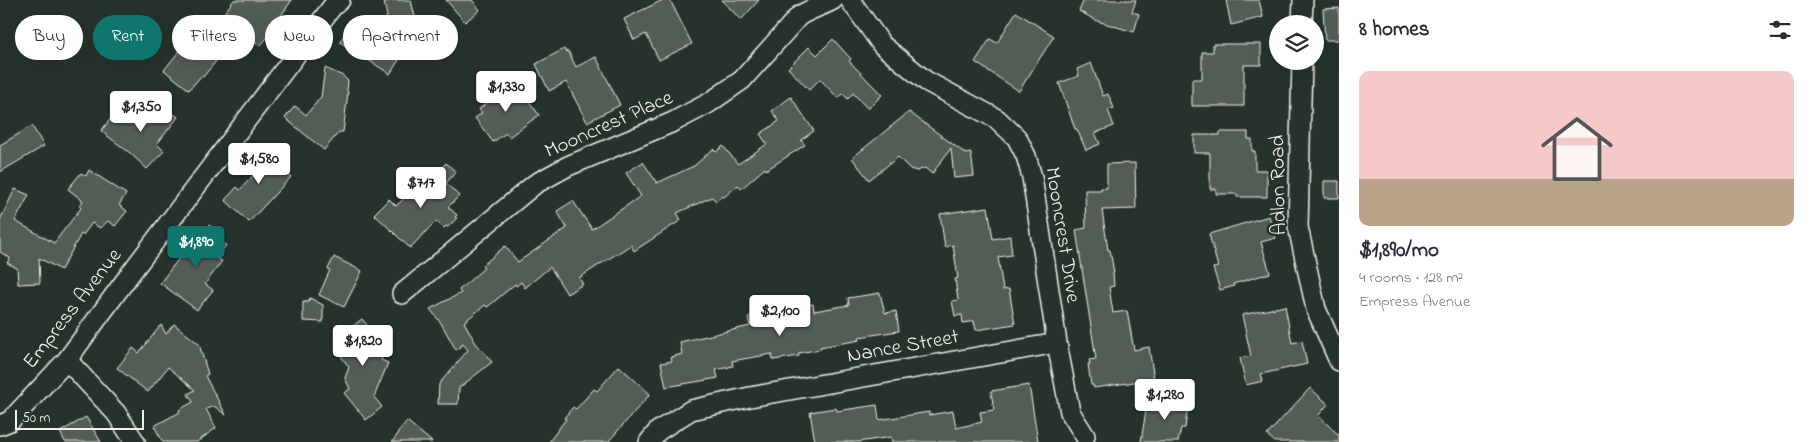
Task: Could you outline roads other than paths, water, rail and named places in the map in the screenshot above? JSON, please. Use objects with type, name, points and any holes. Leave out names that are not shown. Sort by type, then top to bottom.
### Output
[{"type":"street","name":"Empress Avenue","points":[[0,425],[10,421],[67,360],[168,223],[332,7],[340,0]]},
{"type":"street","name":"Mooncrest Place","points":[[402,294],[535,184],[568,166],[673,122],[709,103],[742,80],[799,16],[808,10],[834,0]]},
{"type":"street","name":"Mooncrest Drive","points":[[850,0],[882,45],[926,81],[997,119],[1017,138],[1026,156],[1032,177],[1057,343],[1070,412],[1085,436]]},
{"type":"street","points":[[1302,15],[1303,0]]},
{"type":"street","name":"Adlon Road","points":[[1302,70],[1298,227],[1316,309],[1339,361]]},
{"type":"street","name":"Nance Street","points":[[649,442],[658,432],[690,410],[750,397],[1057,343]]},
{"type":"street","points":[[67,360],[116,413],[135,442]]}]
